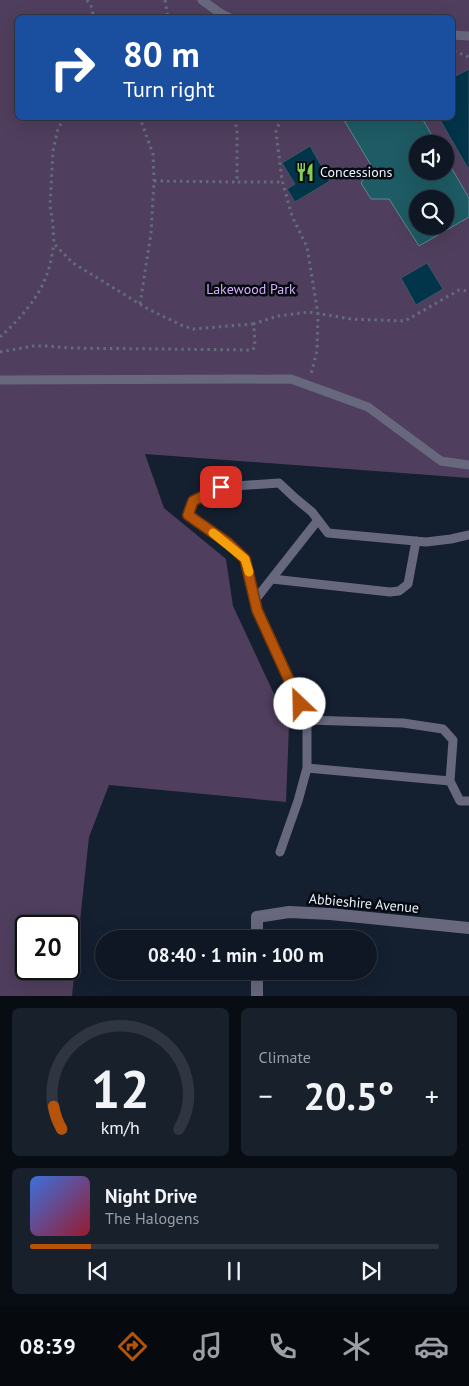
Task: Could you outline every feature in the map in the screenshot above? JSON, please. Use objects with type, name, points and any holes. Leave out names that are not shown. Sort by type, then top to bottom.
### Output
[{"type":"street","name":"Abbieshire Avenue","points":[[257,930],[257,917],[289,912],[330,914],[469,928]]},
{"type":"street","points":[[257,980],[257,996]]},
{"type":"lane","points":[[202,0],[224,15]]},
{"type":"lane","points":[[455,35],[469,36]]},
{"type":"lane","points":[[0,380],[291,379],[368,407],[441,461],[469,465]]},
{"type":"lane","points":[[280,852],[298,801],[306,768],[307,720],[257,610],[245,559],[228,543],[188,515],[193,501],[221,487],[280,483],[312,512],[328,533],[416,542],[469,535]]},
{"type":"lane","points":[[255,600],[318,520]]},
{"type":"lane","points":[[272,579],[390,592],[399,591],[408,584],[416,542]]},
{"type":"lane","points":[[307,720],[403,724],[443,729],[453,740],[450,781],[460,801],[469,802]]},
{"type":"lane","points":[[306,768],[450,781]]},
{"type":"path","points":[[87,0],[93,15]]},
{"type":"path","points":[[166,0],[168,15]]},
{"type":"path","points":[[455,52],[469,57]]},
{"type":"path","points":[[0,337],[19,318],[37,295],[48,272],[54,244],[50,206],[53,151],[58,129],[63,120]]},
{"type":"path","points":[[140,304],[152,232],[154,181],[153,154],[141,120]]},
{"type":"path","points":[[235,120],[237,182]]},
{"type":"path","points":[[280,120],[276,132],[282,182],[292,216],[307,247],[318,314],[317,351],[308,386]]},
{"type":"path","points":[[154,181],[282,182]]},
{"type":"path","points":[[54,244],[73,263],[140,304],[168,320],[193,329],[253,324],[278,316],[309,312],[350,319],[405,321],[459,290],[469,291]]},
{"type":"path","points":[[0,352],[33,346],[252,350],[255,347],[253,324]]},
{"type":"green space","name":"Lakewood Park","points":[[0,0],[469,0],[469,478],[145,454],[164,508],[226,559],[233,606],[289,726],[286,802],[109,785],[89,837],[80,921],[80,915],[15,915],[15,980],[74,980],[72,996],[0,996]]},
{"type":"shaded area","points":[[344,120],[423,120],[432,135],[409,135],[409,180],[454,180],[454,172],[469,198],[469,217],[454,226],[454,190],[409,190],[409,230],[389,199],[371,199],[361,183],[372,167]]},
{"type":"shaded area","points":[[412,235],[438,235],[419,246]]},
{"type":"building","points":[[469,69],[469,170],[454,144],[454,135],[449,135],[440,120],[455,120],[455,76]]},
{"type":"building","points":[[310,146],[330,181],[295,202],[287,189],[295,184],[282,163]]},
{"type":"building","points":[[427,263],[443,289],[416,305],[401,278]]},
{"type":"slow traffic","points":[[213,533],[228,543],[245,559],[249,572]]},
{"type":"place","name":"Concessions","points":[[305,172]]},
{"type":"route","points":[[221,487],[193,501],[188,515],[228,543],[245,559],[257,610],[300,704]]}]
